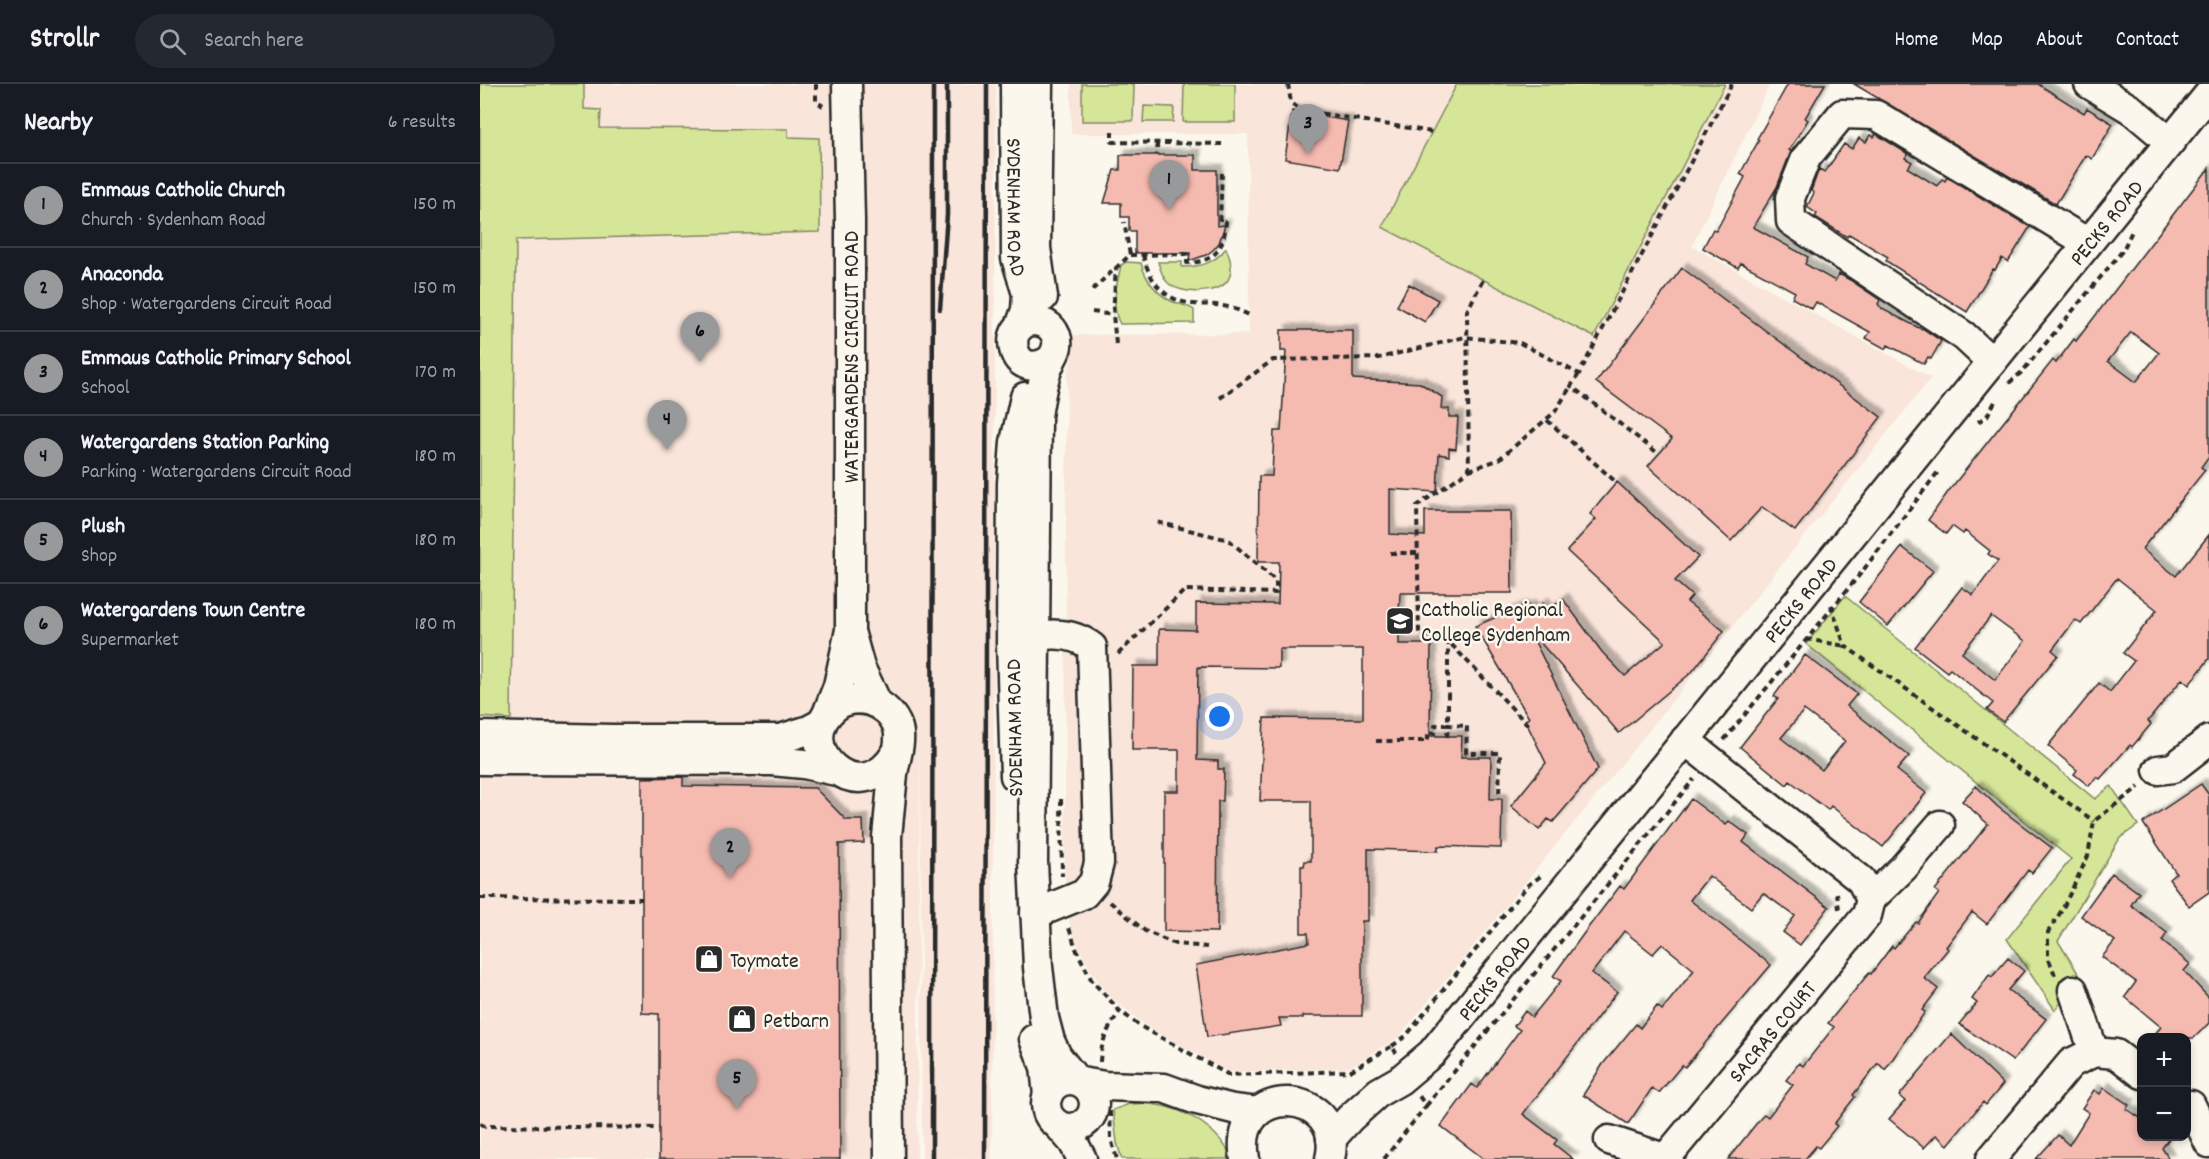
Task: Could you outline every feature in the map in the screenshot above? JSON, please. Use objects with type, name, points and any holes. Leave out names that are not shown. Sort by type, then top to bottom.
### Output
[{"type":"street","name":"WATERGARDENS CIRCUIT ROAD","points":[[825,718],[838,686],[850,630],[850,220],[847,84]]},
{"type":"street","name":"SYDENHAM ROAD","points":[[1015,84],[1016,258],[1027,294],[1026,310],[1020,327]]},
{"type":"street","name":"SYDENHAM ROAD","points":[[1038,84],[1036,248],[1039,279],[1051,328]]},
{"type":"street","points":[[2089,84],[2132,110],[2170,142]]},
{"type":"street","name":"PECKS ROAD","points":[[1331,1154],[1350,1118],[1379,1092],[1407,1074],[1432,1053],[2209,94]]},
{"type":"street","points":[[1992,362],[1964,336],[1791,221],[1790,198],[1806,158],[1842,114],[1876,115],[2088,243]]},
{"type":"street","points":[[1039,321],[1051,328],[1058,342],[1055,354],[1050,360],[1044,364],[1031,366],[1020,360],[1013,347],[1020,327],[1026,323],[1039,321]]},
{"type":"street","name":"SYDENHAM ROAD","points":[[1020,360],[1026,394],[1015,442],[1012,483],[1023,639],[1035,914],[1044,1018],[1050,1041],[1057,1056],[1079,1081]]},
{"type":"street","name":"SYDENHAM ROAD","points":[[1048,1095],[1045,1067],[1026,1010],[1020,956],[1023,639],[1037,416],[1050,360]]},
{"type":"street","name":"WATERGARDENS CIRCUIT ROAD","points":[[850,630],[860,667],[877,703]]},
{"type":"street","points":[[1023,639],[1051,634],[1082,639],[1092,647],[1099,863],[1094,882],[1083,894],[1035,914]]},
{"type":"street","points":[[480,736],[780,739],[799,733],[825,718],[837,705],[850,700],[864,699],[877,703],[886,710],[898,730],[899,742],[887,837],[889,1159]]},
{"type":"street","points":[[825,718],[820,731],[824,758],[847,775],[878,811],[887,837]]},
{"type":"street","points":[[1685,740],[1861,880],[1871,899]]},
{"type":"street","points":[[2158,770],[2173,768],[2209,740]]},
{"type":"street","points":[[480,760],[772,761],[804,764],[847,775],[870,777],[881,772],[890,764],[896,753]]},
{"type":"street","name":"SACRAS COURT","points":[[1609,1140],[1666,1159],[1867,915],[1871,899],[1903,868],[1940,825]]},
{"type":"street","points":[[2073,990],[2094,1052]]},
{"type":"street","points":[[1991,1159],[2071,1064],[2094,1052],[2116,1054],[2137,1070]]},
{"type":"street","points":[[1082,1159],[1073,1142],[1053,1122],[1046,1109],[1051,1089],[1062,1081],[1174,1090],[1197,1100],[1233,1109],[1258,1112]]},
{"type":"street","points":[[1079,1081],[1092,1092],[1095,1102],[1091,1116],[1092,1159]]},
{"type":"street","points":[[1059,1126],[1072,1128],[1084,1124],[1116,1098],[1143,1087]]},
{"type":"street","name":"PECKS ROAD","points":[[1309,1106],[1379,1092]]},
{"type":"street","points":[[1197,1100],[1233,1140],[1245,1159]]},
{"type":"street","points":[[1245,1159],[1244,1134],[1249,1122],[1269,1104],[1282,1101],[1296,1101],[1309,1106],[1324,1120],[1331,1154]]},
{"type":"street","points":[[2196,1103],[2209,1143]]},
{"type":"path","points":[[816,84],[816,101],[827,108]]},
{"type":"path","points":[[1288,84],[1291,103],[1301,110],[1432,132]]},
{"type":"path","points":[[1528,725],[1448,641],[1419,634],[1417,507],[1469,470],[1498,460],[1555,412],[1579,374],[1732,84]]},
{"type":"path","points":[[1112,131],[1112,142],[1222,144]]},
{"type":"path","points":[[1157,143],[1157,155]]},
{"type":"path","points":[[1092,290],[1130,255],[1187,254],[1187,263],[1200,262],[1220,249],[1225,237],[1226,222],[1220,221],[1222,172]]},
{"type":"path","points":[[1124,222],[1130,255]]},
{"type":"path","points":[[1969,427],[1987,416],[2001,390],[2022,372],[2123,250],[2133,230]]},
{"type":"path","points":[[1143,255],[1154,283],[1170,296],[1191,304],[1224,306],[1249,315]]},
{"type":"path","points":[[1116,344],[1113,315],[1117,267]]},
{"type":"path","points":[[1469,470],[1467,311],[1483,280]]},
{"type":"path","points":[[1092,312],[1113,315]]},
{"type":"path","points":[[1220,398],[1273,360],[1379,358],[1467,338],[1520,344],[1579,374]]},
{"type":"path","points":[[1570,386],[1659,454]]},
{"type":"path","points":[[1546,420],[1617,483]]},
{"type":"path","points":[[1384,1159],[1890,537],[1939,471]]},
{"type":"path","points":[[1118,664],[1118,652],[1185,590],[1276,593],[1276,581],[1229,540],[1157,522]]},
{"type":"path","points":[[1389,553],[1418,554]]},
{"type":"path","points":[[1809,588],[1832,606],[1845,646]]},
{"type":"path","points":[[1806,639],[1845,646],[2094,821]]},
{"type":"path","points":[[1448,641],[1448,736]]},
{"type":"path","points":[[1376,741],[1428,741],[1428,732],[1435,733],[1435,725],[1467,726],[1466,753],[1500,753],[1499,799]]},
{"type":"path","points":[[2073,990],[2058,982],[2048,957],[2048,932],[2062,910],[2088,856],[2094,821],[2158,770]]},
{"type":"path","points":[[1061,794],[1063,903],[1068,925],[1077,951],[1092,981],[1120,1011],[1140,1026],[1229,1075],[1350,1071],[1392,1046],[1402,1060],[1412,1087],[1426,1106]]},
{"type":"path","points":[[1091,886],[1145,932],[1174,945],[1207,947]]},
{"type":"path","points":[[1829,886],[1838,894],[1839,911]]},
{"type":"path","points":[[480,898],[642,898]]},
{"type":"path","points":[[480,1124],[485,1126],[659,1128]]},
{"type":"shaded area","points":[[480,84],[996,84],[992,1159],[922,1159],[920,734],[917,1159],[480,1159]]},
{"type":"shaded area","name":"Catholic Regional College Sydenham","points":[[1071,84],[1770,84],[1692,246],[1931,378],[1614,774],[1399,1037],[1348,1068],[1228,1072],[1149,1028],[1108,995],[1091,971],[1077,944],[1068,917],[1065,886],[1066,513],[1067,375],[1072,358],[1072,335],[1249,334],[1248,134],[1071,134]]},
{"type":"green space","points":[[480,84],[584,84],[584,109],[601,110],[600,128],[788,129],[788,137],[819,138],[820,232],[516,240],[511,719],[480,717]]},
{"type":"green space","points":[[1082,84],[1134,84],[1133,121],[1082,121]]},
{"type":"green space","points":[[1184,84],[1235,84],[1235,122],[1183,122]]},
{"type":"green space","points":[[1457,84],[1725,84],[1594,337],[1382,227]]},
{"type":"green space","points":[[1144,106],[1174,107],[1173,122],[1143,122]]},
{"type":"green space","points":[[1226,248],[1231,264],[1230,276],[1223,285],[1208,291],[1190,291],[1174,287],[1165,279],[1158,262],[1182,262],[1182,267],[1201,265],[1212,261]]},
{"type":"green space","points":[[1126,262],[1141,263],[1148,280],[1156,290],[1171,301],[1194,310],[1194,323],[1120,324],[1115,310],[1115,295],[1121,265]]},
{"type":"green space","points":[[1845,596],[2095,799],[2111,786],[2138,825],[2120,838],[2058,941],[2081,978],[2055,1010],[2007,939],[2071,859],[1806,644]]},
{"type":"green space","points":[[1129,1104],[1160,1105],[1189,1115],[1214,1133],[1225,1145],[1233,1159],[1122,1159],[1117,1143],[1113,1110]]},
{"type":"building","points":[[1788,84],[1825,84],[1805,118],[1808,120],[1789,150],[1791,151],[1777,187],[1753,227],[1808,257],[1805,264],[1835,281],[1839,274],[1850,280],[1880,300],[1878,304],[1882,309],[1922,328],[1941,341],[1931,359],[1928,357],[1924,364],[1888,345],[1886,349],[1866,338],[1870,332],[1816,302],[1812,309],[1792,298],[1795,292],[1741,263],[1738,268],[1703,248],[1713,229],[1716,231],[1745,177],[1740,174]]},
{"type":"building","points":[[1854,84],[2038,84],[2084,113],[2087,108],[2113,124],[2092,159],[2086,155],[2056,204]]},
{"type":"building","points":[[1292,111],[1348,121],[1340,168],[1285,159]]},
{"type":"building","points":[[1876,134],[1908,154],[1905,158],[1912,162],[1908,168],[1937,186],[1942,179],[1945,181],[1947,177],[2030,227],[2008,262],[2002,258],[1995,270],[1993,269],[1967,312],[1886,261],[1888,257],[1849,234],[1847,237],[1815,217],[1817,214],[1807,207],[1814,193],[1811,191],[1819,169],[1825,172],[1844,144],[1852,149],[1859,138],[1866,142],[1870,135],[1874,137]]},
{"type":"building","points":[[1120,155],[1195,155],[1195,170],[1217,170],[1217,226],[1225,225],[1219,243],[1213,250],[1189,261],[1190,253],[1135,253],[1135,231],[1129,231],[1129,217],[1121,217],[1121,203],[1104,203],[1114,170],[1120,170]]},
{"type":"building","points":[[2209,168],[2209,456],[2201,467],[2205,470],[2142,549],[2176,576],[2209,535],[2209,659],[2189,685],[2182,679],[2148,721],[2151,724],[2132,747],[2130,745],[2100,779],[2097,777],[2089,786],[2074,774],[2077,770],[2048,746],[2099,683],[2110,692],[2134,661],[2123,653],[2157,610],[2117,578],[2081,624],[2075,620],[2052,650],[2058,655],[2003,722],[1987,710],[1993,703],[1950,669],[1947,672],[1915,647],[1962,587],[1973,595],[1998,561],[1988,554],[1990,551],[1965,531],[1963,534],[1952,526],[1946,534],[1928,520],[2053,360],[2056,363],[2074,339],[2076,341]],"holes":[[[2131,332],[2159,353],[2136,382],[2108,361]],[[1991,616],[2025,641],[1995,680],[1962,653]]]},
{"type":"building","points":[[1682,268],[1881,417],[1795,531],[1762,507],[1731,541],[1648,466],[1672,439],[1596,382]]},
{"type":"building","points":[[1409,284],[1438,300],[1425,322],[1397,306]]},
{"type":"building","points":[[1281,330],[1353,330],[1353,379],[1420,383],[1442,397],[1441,409],[1449,409],[1449,417],[1458,417],[1456,449],[1449,448],[1449,456],[1439,454],[1437,492],[1390,489],[1390,534],[1425,536],[1425,511],[1511,511],[1512,593],[1400,593],[1399,613],[1399,644],[1431,644],[1430,736],[1462,736],[1461,757],[1491,757],[1490,799],[1502,799],[1501,848],[1438,846],[1438,851],[1368,849],[1368,921],[1362,921],[1362,1016],[1279,1018],[1281,1026],[1207,1037],[1196,965],[1309,943],[1308,933],[1301,933],[1301,866],[1304,866],[1305,861],[1311,861],[1311,801],[1260,801],[1264,718],[1363,719],[1363,649],[1279,649],[1279,668],[1198,667],[1197,760],[1218,761],[1218,769],[1224,769],[1223,801],[1218,801],[1217,932],[1164,931],[1164,791],[1179,791],[1179,750],[1132,750],[1133,666],[1159,666],[1159,629],[1196,630],[1196,603],[1278,604],[1279,562],[1258,562],[1259,476],[1272,476],[1274,431],[1281,431],[1286,351],[1281,351]]},
{"type":"building","points":[[1617,482],[1698,557],[1675,581],[1692,596],[1687,602],[1724,631],[1692,672],[1619,733],[1538,640],[1535,642],[1598,769],[1553,822],[1548,819],[1539,830],[1511,806],[1546,763],[1525,720],[1529,718],[1475,626],[1523,606],[1525,609],[1530,605],[1534,610],[1543,603],[1548,610],[1563,599],[1602,652],[1625,676],[1665,642],[1567,551],[1596,519],[1590,514]]},
{"type":"building","points":[[1902,547],[1933,571],[1888,626],[1859,602]]},
{"type":"building","points":[[1805,655],[1857,694],[1847,706],[1909,756],[1897,770],[1926,793],[1883,847],[1831,806],[1828,810],[1790,781],[1787,785],[1740,747],[1778,699],[1774,696]],"holes":[[[1804,710],[1845,741],[1822,770],[1781,738]]]},
{"type":"building","points":[[683,777],[683,786],[815,788],[846,820],[863,820],[864,843],[839,844],[840,1159],[659,1159],[659,1014],[642,1013],[642,778]]},
{"type":"building","points":[[2201,784],[2209,795],[2209,892],[2189,906],[2169,879],[2176,873],[2143,823]]},
{"type":"building","points":[[1976,786],[1998,807],[2052,848],[2032,873],[2028,870],[1987,924],[1972,912],[1946,947],[1948,949],[1924,978],[1938,989],[1922,1010],[1925,1012],[1885,1070],[1878,1063],[1853,1095],[1855,1097],[1834,1124],[1837,1126],[1819,1148],[1816,1146],[1805,1159],[1728,1159],[1764,1114],[1768,1117],[1793,1085],[1786,1080],[1799,1063],[1803,1066],[1834,1027],[1828,1023],[1892,946],[1894,948],[1916,922],[1918,923],[1939,893],[1935,890],[1988,824],[1962,801]]},
{"type":"building","points":[[1691,799],[1726,825],[1729,821],[1748,835],[1743,842],[1829,907],[1800,945],[1783,932],[1795,916],[1763,893],[1751,908],[1709,876],[1690,900],[1771,965],[1685,1067],[1682,1065],[1659,1093],[1652,1088],[1628,1124],[1583,1095],[1603,1064],[1636,1024],[1640,1028],[1657,1006],[1662,1010],[1694,970],[1662,944],[1653,954],[1624,931],[1592,973],[1617,992],[1523,1114],[1557,1140],[1554,1144],[1573,1159],[1484,1159],[1441,1126],[1472,1084],[1477,1088],[1520,1030],[1514,1026],[1525,1011],[1532,1017],[1561,981],[1553,976],[1620,886],[1624,889]]},
{"type":"building","points":[[2112,873],[2139,893],[2131,905],[2167,933],[2162,941],[2190,964],[2184,971],[2209,998],[2209,1023],[2194,1038],[2191,1038],[2191,1033],[2156,1033],[2161,1027],[2125,997],[2136,982],[2102,957],[2115,941],[2081,916]]},
{"type":"building","points":[[2008,958],[2024,971],[2008,990],[2046,1019],[2013,1061],[1959,1024],[1977,1003],[1972,999],[1989,975],[1992,977]]},
{"type":"building","points":[[1951,1034],[2003,1084],[1986,1105],[1983,1102],[1948,1145],[1936,1135],[1924,1148],[1889,1119],[1905,1101],[1899,1096]]},
{"type":"building","points":[[2104,1088],[2129,1105],[2126,1109],[2137,1116],[2137,1141],[2167,1141],[2162,1148],[2169,1159],[2036,1159],[2058,1135],[2069,1145],[2089,1113],[2082,1108],[2094,1090],[2100,1094]]},
{"type":"railway","points":[[932,1159],[933,84]]},
{"type":"railway","points":[[940,309],[947,215],[947,84]]},
{"type":"railway","points":[[985,1159],[987,84]]},
{"type":"place","name":"Emmaus Catholic Primary School","points":[[1308,154]]},
{"type":"place","name":"Emmaus Catholic Church","points":[[1169,210]]},
{"type":"place","name":"Watergardens Town Centre","points":[[700,362]]},
{"type":"place","name":"Watergardens Station Parking","points":[[667,450]]},
{"type":"place","name":"Catholic Regional College Sydenham","points":[[1400,621]]},
{"type":"place","name":"Anaconda","points":[[730,878]]},
{"type":"place","name":"Toymate","points":[[709,959]]},
{"type":"place","name":"Petbarn","points":[[742,1019]]},
{"type":"place","name":"Plush","points":[[737,1109]]}]
